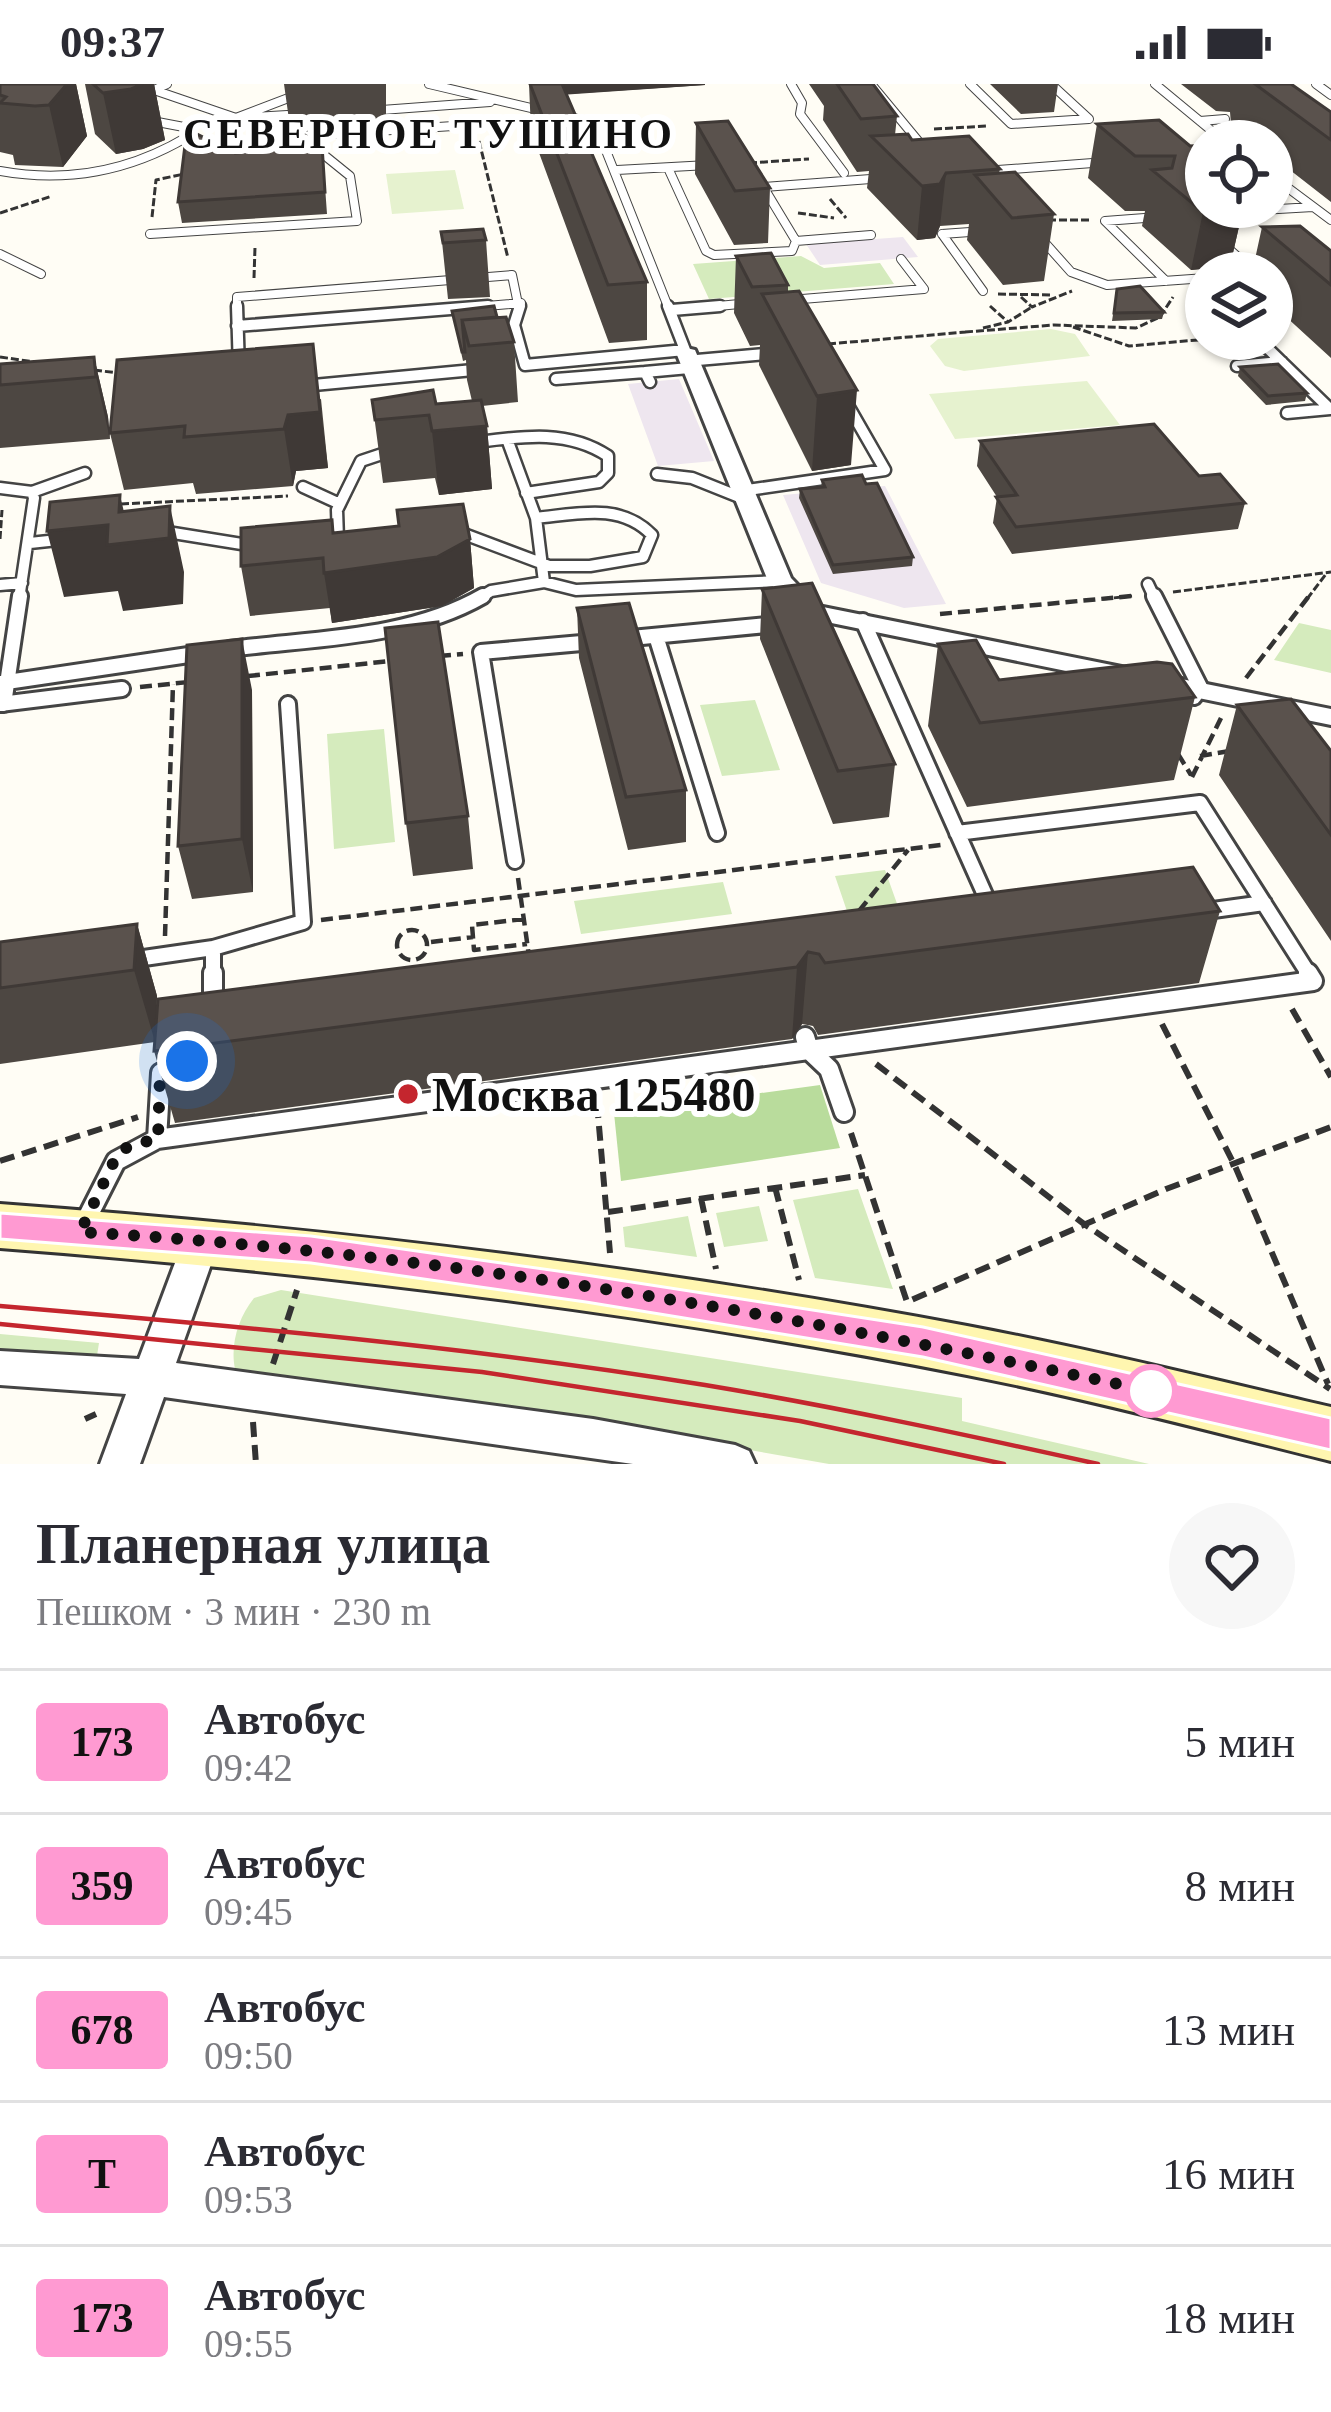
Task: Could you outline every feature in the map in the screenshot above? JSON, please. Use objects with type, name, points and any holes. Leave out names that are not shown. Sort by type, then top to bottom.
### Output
[{"type":"main road","points":[[1292,94],[1328,105]]},
{"type":"main road","points":[[0,1226],[311,1250],[923,1342],[1331,1434]]},
{"type":"street","points":[[687,360],[741,495],[780,581],[796,602],[831,619],[863,621],[954,646],[1200,687],[1331,717]]},
{"type":"street","points":[[120,1464],[202,1239]]},
{"type":"street","points":[[0,1368],[155,1378],[590,1451],[735,1464]]},
{"type":"lane","points":[[133,92],[167,84]]},
{"type":"lane","points":[[236,118],[325,84]]},
{"type":"lane","points":[[429,84],[595,123],[672,310],[687,360]]},
{"type":"lane","points":[[478,94],[491,84]]},
{"type":"lane","points":[[791,84],[802,103],[800,114],[844,173]]},
{"type":"lane","points":[[871,84],[939,165]]},
{"type":"lane","points":[[970,84],[1012,124],[1089,119],[1051,84]]},
{"type":"lane","points":[[1155,84],[1198,120]]},
{"type":"lane","points":[[1316,84],[1328,105]]},
{"type":"lane","points":[[150,234],[357,221],[350,176],[310,143],[154,89]]},
{"type":"lane","points":[[347,112],[507,101]]},
{"type":"lane","points":[[236,118],[325,113]]},
{"type":"lane","points":[[286,137],[579,118]]},
{"type":"lane","points":[[0,170],[23,176],[119,166],[165,152],[187,137],[189,128],[174,122],[133,121]]},
{"type":"lane","points":[[980,171],[1119,161]]},
{"type":"lane","points":[[749,163],[796,241]]},
{"type":"lane","points":[[617,170],[729,164]]},
{"type":"lane","points":[[668,168],[706,251],[727,257],[792,251],[796,241]]},
{"type":"lane","points":[[764,187],[887,178]]},
{"type":"lane","points":[[1293,192],[1331,220]]},
{"type":"lane","points":[[1293,208],[1313,207]]},
{"type":"lane","points":[[1158,217],[1105,221],[1166,281]]},
{"type":"lane","points":[[1031,227],[1071,272],[1113,285],[1128,296]]},
{"type":"lane","points":[[1205,229],[1232,252]]},
{"type":"lane","points":[[983,291],[942,234],[986,230]]},
{"type":"lane","points":[[796,241],[871,235]]},
{"type":"lane","points":[[0,254],[41,274]]},
{"type":"lane","points":[[787,300],[924,289],[901,259]]},
{"type":"lane","points":[[239,377],[236,297],[512,275],[521,303],[514,325],[525,365]]},
{"type":"lane","points":[[1113,285],[1185,280]]},
{"type":"lane","points":[[672,310],[764,302]]},
{"type":"lane","points":[[237,326],[521,303]]},
{"type":"lane","points":[[287,388],[525,365],[817,350]]},
{"type":"lane","points":[[556,380],[648,377],[687,360]]},
{"type":"lane","points":[[1237,366],[1282,362],[1330,409],[1287,413]]},
{"type":"lane","points":[[657,474],[692,478],[741,495],[885,470],[839,390]]},
{"type":"lane","points":[[446,445],[571,438],[594,444],[608,456],[608,473],[599,482],[526,494]]},
{"type":"lane","points":[[506,439],[536,518],[544,582]]},
{"type":"lane","points":[[338,539],[340,505],[367,455],[406,449]]},
{"type":"lane","points":[[684,463],[692,478]]},
{"type":"lane","points":[[0,488],[32,492],[85,472]]},
{"type":"lane","points":[[308,490],[340,505]]},
{"type":"lane","points":[[32,492],[30,543],[2,704],[122,689]]},
{"type":"lane","points":[[437,530],[476,534],[542,565],[617,563],[644,557],[652,536],[644,524],[618,513],[536,518]]},
{"type":"lane","points":[[155,531],[200,535],[219,547],[278,544]]},
{"type":"lane","points":[[30,543],[93,537]]},
{"type":"lane","points":[[318,541],[358,537]]},
{"type":"lane","points":[[0,683],[394,628],[446,617],[491,591],[544,582],[575,590],[780,581]]},
{"type":"lane","points":[[0,585],[22,583]]},
{"type":"lane","points":[[1151,589],[1200,687],[1166,730]]},
{"type":"lane","points":[[0,610],[18,609]]},
{"type":"lane","points":[[515,861],[481,652],[831,619]]},
{"type":"lane","points":[[863,621],[996,920]]},
{"type":"lane","points":[[656,636],[717,833]]},
{"type":"lane","points":[[118,962],[213,949],[303,922],[288,704]]},
{"type":"lane","points":[[80,1232],[117,1155],[130,1145],[158,1139],[595,1079],[807,1044],[852,1045],[1313,980],[1200,803],[959,838]]},
{"type":"lane","points":[[1193,913],[1264,903]]},
{"type":"lane","points":[[213,949],[213,1029]]},
{"type":"lane","points":[[807,1044],[829,1070],[844,1112]]},
{"type":"lane","points":[[158,1139],[160,1072]]},
{"type":"path","points":[[477,131],[512,275]]},
{"type":"path","points":[[226,148],[310,143]]},
{"type":"path","points":[[749,163],[832,158]]},
{"type":"path","points":[[150,234],[156,181],[193,173]]},
{"type":"path","points":[[0,213],[68,190]]},
{"type":"path","points":[[254,278],[255,227]]},
{"type":"path","points":[[983,291],[1021,297],[1113,285]]},
{"type":"path","points":[[817,350],[828,344],[964,332],[1147,325],[1185,291]]},
{"type":"path","points":[[964,332],[1009,322],[1061,294]]},
{"type":"path","points":[[1021,297],[1032,307]]},
{"type":"path","points":[[1067,326],[1129,346],[1185,341]]},
{"type":"path","points":[[0,357],[53,364]]},
{"type":"path","points":[[76,368],[124,374]]},
{"type":"path","points":[[115,505],[196,498],[209,503],[308,490]]},
{"type":"path","points":[[0,509],[0,539]]},
{"type":"path","points":[[930,615],[1329,573]]},
{"type":"path","points":[[1192,777],[1234,694],[1329,573]]},
{"type":"path","points":[[424,658],[481,652]]},
{"type":"path","points":[[241,677],[401,660]]},
{"type":"path","points":[[122,689],[196,681]]},
{"type":"path","points":[[165,955],[173,684]]},
{"type":"path","points":[[1166,730],[1192,777],[1200,803]]},
{"type":"path","points":[[1200,756],[1244,749]]},
{"type":"path","points":[[303,922],[909,849],[959,838]]},
{"type":"path","points":[[855,916],[909,849]]},
{"type":"path","points":[[515,861],[530,964]]},
{"type":"path","points":[[524,919],[472,925],[474,950],[527,944]]},
{"type":"path","points":[[430,942],[430,949],[415,958],[405,958],[394,949],[401,936],[410,933],[419,933],[430,942],[473,937]]},
{"type":"path","points":[[1279,986],[1331,1077]]},
{"type":"path","points":[[852,1045],[1084,1224],[1330,1388],[1235,1166],[1151,1003]]},
{"type":"path","points":[[595,1079],[610,1255]]},
{"type":"path","points":[[0,1161],[159,1111]]},
{"type":"path","points":[[844,1112],[907,1302],[1084,1224],[1331,1127]]},
{"type":"path","points":[[608,1212],[865,1174]]},
{"type":"path","points":[[775,1187],[800,1283]]},
{"type":"path","points":[[701,1198],[716,1270]]},
{"type":"path","points":[[269,1376],[311,1250]]},
{"type":"path","points":[[86,1419],[96,1414]]},
{"type":"path","points":[[253,1424],[256,1464]]},
{"type":"shaded area","points":[[903,237],[918,257],[820,265],[806,244]]},
{"type":"shaded area","points":[[679,379],[714,461],[658,466],[628,384]]},
{"type":"shaded area","points":[[885,486],[946,604],[904,608],[821,583],[783,495]]},
{"type":"green space","points":[[455,170],[464,209],[392,214],[386,174]]},
{"type":"green space","points":[[801,256],[824,268],[880,263],[894,284],[709,299],[693,264]]},
{"type":"green space","points":[[1051,329],[1075,334],[1090,356],[964,371],[945,366],[930,346],[938,339]]},
{"type":"green space","points":[[1087,381],[1120,425],[955,439],[929,394]]},
{"type":"green space","points":[[1299,623],[1331,630],[1331,673],[1274,660]]},
{"type":"green space","points":[[755,700],[780,770],[722,776],[700,705]]},
{"type":"green space","points":[[384,729],[395,842],[334,849],[327,734]]},
{"type":"green space","points":[[885,870],[900,912],[849,917],[835,876]]},
{"type":"green space","points":[[723,882],[732,914],[581,934],[574,901]]},
{"type":"green space","points":[[820,1085],[840,1148],[621,1181],[614,1113]]},
{"type":"green space","points":[[858,1189],[893,1289],[815,1278],[793,1200]]},
{"type":"green space","points":[[759,1206],[768,1241],[724,1247],[716,1213]]},
{"type":"green space","points":[[688,1216],[697,1257],[625,1247],[623,1227]]},
{"type":"green space","points":[[281,1290],[962,1398],[962,1421],[1149,1464],[829,1464],[579,1420],[252,1380],[235,1369],[237,1332],[254,1298]]},
{"type":"green space","points":[[0,1334],[99,1343],[96,1362],[0,1353]]},
{"type":"building","points":[[0,84],[67,84],[49,105],[35,106],[0,103],[6,97],[0,95]]},
{"type":"building","points":[[93,84],[143,84],[103,93]]},
{"type":"building","points":[[530,84],[562,84],[647,282],[608,285]]},
{"type":"building","points":[[837,84],[873,84],[897,116],[861,119]]},
{"type":"building","points":[[1255,84],[1291,84],[1331,112],[1331,140]]},
{"type":"building","points":[[1159,120],[1185,142],[1185,197],[1152,170],[1172,168],[1175,156],[1135,156],[1097,124]]},
{"type":"building","points":[[728,121],[770,188],[735,191],[696,123]]},
{"type":"building","points":[[289,126],[322,145],[325,192],[178,202],[187,129],[235,153],[290,149]]},
{"type":"building","points":[[908,134],[912,140],[969,136],[1000,169],[946,173],[940,184],[922,186],[871,136]]},
{"type":"building","points":[[1015,172],[1054,214],[1012,218],[975,175]]},
{"type":"building","points":[[1300,226],[1331,251],[1331,285],[1263,228]]},
{"type":"building","points":[[483,229],[486,240],[443,243],[441,232]]},
{"type":"building","points":[[771,253],[788,285],[752,287],[736,256]]},
{"type":"building","points":[[1140,286],[1164,312],[1114,313],[1117,289]]},
{"type":"building","points":[[799,291],[857,390],[817,396],[762,294]]},
{"type":"building","points":[[494,306],[497,317],[462,320],[462,352],[452,311]]},
{"type":"building","points":[[506,317],[514,342],[469,346],[462,320]]},
{"type":"building","points":[[313,344],[320,412],[288,415],[284,429],[184,437],[185,426],[110,433],[117,360]]},
{"type":"building","points":[[94,357],[96,377],[0,385],[0,364]]},
{"type":"building","points":[[1278,364],[1307,393],[1268,396],[1240,367]]},
{"type":"building","points":[[433,390],[436,404],[481,400],[487,426],[432,431],[429,415],[375,420],[372,400]]},
{"type":"building","points":[[1154,424],[1199,476],[1220,474],[1245,503],[1016,527],[996,497],[1017,495],[980,441]]},
{"type":"building","points":[[862,475],[866,484],[877,483],[913,557],[833,565],[800,489],[825,487],[822,480]]},
{"type":"building","points":[[120,495],[119,512],[170,506],[169,538],[107,545],[108,525],[47,531],[50,502]]},
{"type":"building","points":[[463,504],[470,539],[437,557],[324,573],[323,558],[241,566],[241,528],[332,520],[333,533],[399,526],[397,510]]},
{"type":"building","points":[[812,583],[895,764],[838,771],[762,589]]},
{"type":"building","points":[[629,603],[686,790],[626,797],[577,608]]},
{"type":"building","points":[[438,622],[468,816],[406,823],[385,628]]},
{"type":"building","points":[[242,639],[242,839],[178,846],[187,645]]},
{"type":"building","points":[[976,640],[999,680],[1157,662],[1172,664],[1195,697],[980,723],[938,644]]},
{"type":"building","points":[[1291,699],[1331,751],[1331,835],[1237,705]]},
{"type":"building","points":[[1193,867],[1220,911],[825,963],[819,954],[808,952],[797,967],[154,1051],[158,999]]},
{"type":"building","points":[[137,924],[134,970],[0,988],[0,942]]},
{"type":"tram line","points":[[0,1306],[530,1359],[804,1403],[1098,1464]]},
{"type":"tram line","points":[[0,1324],[482,1372],[800,1421],[1004,1464]]},
{"type":"bus line","name":"173","points":[[0,1226],[311,1250],[586,1288],[923,1342],[1331,1434]]},
{"type":"place","name":"Москва 125480","points":[[408,1094]]},
{"type":"district","name":"СЕВЕРНОЕ ТУШИНО","points":[[429,134]]},
{"type":"route","points":[[187,1061],[160,1072],[158,1139],[130,1145],[117,1155],[80,1232],[311,1250],[586,1288],[923,1342],[1151,1391]]}]
